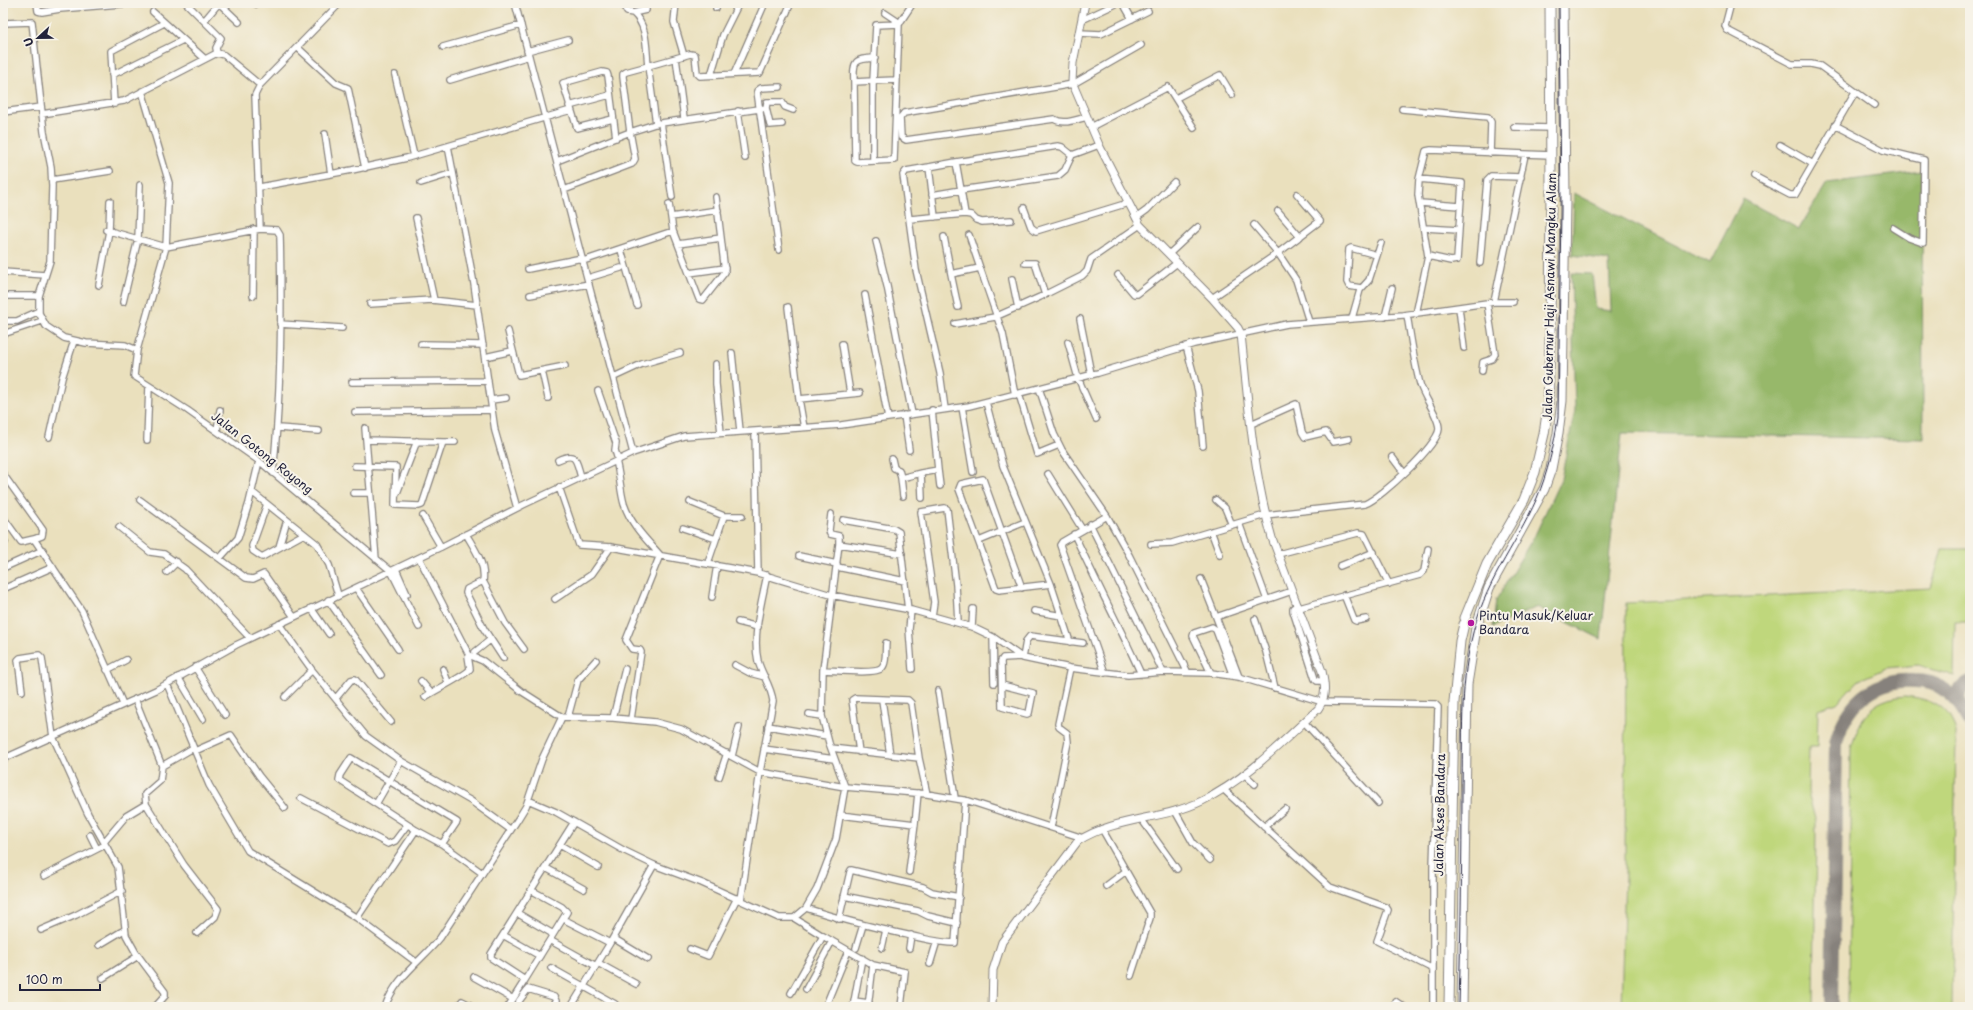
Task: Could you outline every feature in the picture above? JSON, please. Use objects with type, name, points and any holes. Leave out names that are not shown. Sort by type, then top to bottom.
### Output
[{"type":"highway","name":"Jalan Gubernur Haji Asnawi Mangku Alam","points":[[1465,621],[1483,571],[1524,500],[1535,472],[1541,450],[1548,407],[1551,155],[1550,3]]},
{"type":"highway","name":"Jalan Gubernur Haji Asnawi Mangku Alam","points":[[1477,625],[1490,588],[1544,489],[1558,433],[1562,401],[1565,255],[1563,3]]},
{"type":"highway","points":[[1550,255],[1565,255]]},
{"type":"highway","name":"Jalan Akses Bandara","points":[[1450,1007],[1454,702],[1459,647],[1465,621]]},
{"type":"highway","name":"Jalan Akses Bandara","points":[[1462,1007],[1468,684],[1477,625]]},
{"type":"street","points":[[37,3],[39,12],[60,6],[132,3]]},
{"type":"street","points":[[204,21],[219,3],[239,22]]},
{"type":"street","points":[[260,229],[260,187],[255,95],[260,85],[340,3]]},
{"type":"street","points":[[515,3],[633,453]]},
{"type":"street","points":[[622,3],[627,12],[633,13],[646,10],[645,3]]},
{"type":"street","points":[[676,3],[674,22],[684,56]]},
{"type":"street","points":[[711,75],[723,35],[738,3]]},
{"type":"street","points":[[734,74],[765,3]]},
{"type":"street","points":[[875,58],[859,59],[856,61],[854,82],[854,160],[858,162],[893,160],[896,158],[896,80],[900,24],[913,3]]},
{"type":"street","points":[[992,1007],[993,970],[1002,942],[1078,841],[1102,829],[1142,820],[1202,802],[1223,789],[1244,774],[1318,709],[1323,702],[1325,688],[1322,671],[1265,515],[1251,424],[1241,334],[1235,322],[1140,225],[1099,145],[1072,84],[1074,63],[1085,3]]},
{"type":"street","points":[[1082,20],[1118,3]]},
{"type":"street","points":[[1123,3],[1132,19]]},
{"type":"street","points":[[1731,3],[1725,26],[1727,30],[1792,64],[1811,64],[1820,66],[1874,104]]},
{"type":"street","points":[[187,4],[221,38],[216,48],[217,53]]},
{"type":"street","points":[[564,190],[632,164],[634,159],[623,75],[626,72],[684,56],[695,55],[698,76],[760,73],[789,4]]},
{"type":"street","points":[[1079,33],[1097,35],[1148,11]]},
{"type":"street","points":[[153,12],[205,59]]},
{"type":"street","points":[[633,13],[640,22],[647,43],[648,66],[672,197]]},
{"type":"street","points":[[885,13],[900,24]]},
{"type":"street","points":[[3,23],[32,22],[41,107],[52,180],[50,261],[39,296],[39,311],[42,321],[50,330],[74,341],[86,343],[125,344],[137,350],[166,247],[169,179],[142,91]]},
{"type":"street","points":[[114,104],[110,52],[113,48],[164,22]]},
{"type":"street","points":[[873,161],[873,81],[876,25],[900,24]]},
{"type":"street","points":[[443,46],[520,25]]},
{"type":"street","points":[[112,75],[183,40]]},
{"type":"street","points":[[450,80],[568,40]]},
{"type":"street","points":[[1086,117],[1063,122],[1058,122],[1054,119],[906,140],[901,137],[900,118],[904,113],[1072,84],[1140,45]]},
{"type":"street","points":[[297,47],[336,83],[348,88],[365,168]]},
{"type":"street","points":[[42,114],[114,104],[124,101],[217,53],[224,54],[260,85]]},
{"type":"street","points":[[676,58],[684,118]]},
{"type":"street","points":[[613,119],[577,128],[570,108],[564,82],[605,72],[608,76],[616,138]]},
{"type":"street","points":[[1176,98],[1218,72],[1232,95]]},
{"type":"street","points":[[395,75],[414,156]]},
{"type":"street","points":[[854,82],[896,80]]},
{"type":"street","points":[[1091,127],[1168,86],[1194,128]]},
{"type":"street","points":[[779,250],[759,108],[758,90],[761,88],[780,87]]},
{"type":"street","points":[[1754,176],[1792,195],[1797,192],[1855,92]]},
{"type":"street","points":[[260,187],[365,168],[414,156],[545,117],[610,95]]},
{"type":"street","points":[[782,124],[770,125],[766,103],[778,101],[782,102],[785,107],[793,110]]},
{"type":"street","points":[[3,112],[41,107]]},
{"type":"street","points":[[557,161],[630,132],[659,123],[684,118],[766,108]]},
{"type":"street","points":[[1402,109],[1488,117],[1491,122],[1490,153]]},
{"type":"street","points":[[738,111],[745,158]]},
{"type":"street","points":[[1835,125],[1883,150],[1924,160],[1924,243],[1910,238],[1893,228]]},
{"type":"street","points":[[1514,127],[1551,128]]},
{"type":"street","points":[[325,134],[331,174]]},
{"type":"street","points":[[932,195],[1058,176],[1063,173],[1072,155],[1099,145]]},
{"type":"street","points":[[1780,145],[1813,164]]},
{"type":"street","points":[[448,146],[477,305],[495,431],[517,508]]},
{"type":"street","points":[[945,409],[940,373],[916,270],[903,173],[956,162],[1058,146],[1062,147],[1072,155]]},
{"type":"street","points":[[1416,314],[1428,256],[1418,188],[1419,179],[1425,162],[1425,153],[1428,150],[1551,155]]},
{"type":"street","points":[[1494,302],[1525,155]]},
{"type":"street","points":[[956,162],[965,214]]},
{"type":"street","points":[[929,167],[935,217]]},
{"type":"street","points":[[52,180],[110,171]]},
{"type":"street","points":[[421,183],[453,173]]},
{"type":"street","points":[[1480,263],[1487,180],[1491,176],[1521,177]]},
{"type":"street","points":[[1419,179],[1462,183],[1456,260],[1428,256]]},
{"type":"street","points":[[1136,218],[1147,210],[1174,182]]},
{"type":"street","points":[[123,302],[138,239],[140,186]]},
{"type":"street","points":[[1212,298],[1278,253],[1320,221],[1297,194]]},
{"type":"street","points":[[669,204],[673,231],[699,299],[702,301],[724,273],[725,268],[716,197]]},
{"type":"street","points":[[99,285],[110,201]]},
{"type":"street","points":[[1024,208],[1031,227],[1036,231],[1128,203]]},
{"type":"street","points":[[1420,203],[1460,206]]},
{"type":"street","points":[[671,217],[718,210]]},
{"type":"street","points":[[1278,211],[1300,237]]},
{"type":"street","points":[[910,220],[965,214],[972,215],[979,222],[1011,220]]},
{"type":"street","points":[[416,218],[434,300]]},
{"type":"street","points":[[955,324],[995,317],[1045,295],[1085,273],[1091,259],[1140,225]]},
{"type":"street","points":[[1254,225],[1278,253],[1296,280],[1309,322]]},
{"type":"street","points":[[1169,254],[1198,227]]},
{"type":"street","points":[[1425,228],[1458,230]]},
{"type":"street","points":[[253,296],[254,229]]},
{"type":"street","points":[[107,231],[166,247],[254,229],[277,230],[280,235],[280,324],[278,428],[273,473]]},
{"type":"street","points":[[528,269],[583,260],[621,250],[673,231]]},
{"type":"street","points":[[970,235],[995,317],[1003,334],[1017,394],[1037,454],[1059,445]]},
{"type":"street","points":[[944,237],[958,307]]},
{"type":"street","points":[[678,244],[721,238]]},
{"type":"street","points":[[876,241],[887,286],[912,414]]},
{"type":"street","points":[[1352,318],[1361,288],[1369,280],[1381,243]]},
{"type":"street","points":[[1361,288],[1349,286],[1347,282],[1349,249],[1351,248],[1377,255]]},
{"type":"street","points":[[621,250],[637,305]]},
{"type":"street","points":[[1025,263],[1035,263],[1045,295]]},
{"type":"street","points":[[1118,275],[1134,294],[1137,294],[1177,263]]},
{"type":"street","points":[[530,295],[588,281],[621,268]]},
{"type":"street","points":[[689,273],[725,268]]},
{"type":"street","points":[[951,274],[980,268]]},
{"type":"street","points":[[3,272],[45,275]]},
{"type":"street","points":[[1012,279],[1018,308]]},
{"type":"street","points":[[1385,317],[1392,288]]},
{"type":"street","points":[[866,295],[888,418]]},
{"type":"street","points":[[3,296],[39,296]]},
{"type":"street","points":[[370,304],[434,300],[477,305]]},
{"type":"street","points":[[3,760],[167,684],[195,667],[250,638],[419,558],[559,487],[633,453],[684,436],[740,431],[804,428],[962,407],[1078,378],[1186,346],[1287,324],[1407,315],[1494,302],[1512,302]]},
{"type":"street","points":[[1482,372],[1483,362],[1492,359],[1495,354],[1487,303]]},
{"type":"street","points":[[788,307],[804,428]]},
{"type":"street","points":[[1459,308],[1464,348]]},
{"type":"street","points":[[3,321],[17,321],[39,311]]},
{"type":"street","points":[[1151,544],[1172,543],[1265,515],[1365,504],[1374,499],[1404,473],[1433,445],[1439,429],[1437,419],[1426,401],[1420,383],[1407,315]]},
{"type":"street","points":[[1080,319],[1091,374]]},
{"type":"street","points":[[3,334],[42,321]]},
{"type":"street","points":[[280,324],[342,328]]},
{"type":"street","points":[[508,331],[519,375],[565,366]]},
{"type":"street","points":[[49,437],[62,378],[74,341]]},
{"type":"street","points":[[1068,342],[1078,378],[1096,419]]},
{"type":"street","points":[[422,344],[483,345]]},
{"type":"street","points":[[842,344],[850,393]]},
{"type":"street","points":[[1186,346],[1198,391],[1203,446]]},
{"type":"street","name":"Jalan Gotong Royong","points":[[137,350],[134,376],[259,461],[376,559],[393,570]]},
{"type":"street","points":[[485,357],[512,351]]},
{"type":"street","points":[[614,377],[642,364],[680,353]]},
{"type":"street","points":[[732,353],[740,431]]},
{"type":"street","points":[[716,364],[716,384],[721,433]]},
{"type":"street","points":[[542,371],[548,398]]},
{"type":"street","points":[[352,382],[488,381]]},
{"type":"street","points":[[147,440],[149,386]]},
{"type":"street","points":[[1039,388],[1059,445],[1106,516],[1132,561],[1187,671]]},
{"type":"street","points":[[598,391],[616,444],[615,450],[624,504],[630,518],[660,555]]},
{"type":"street","points":[[799,399],[860,393]]},
{"type":"street","points":[[491,400],[506,398]]},
{"type":"street","points":[[986,402],[1003,466],[1051,584],[1070,642]]},
{"type":"street","points":[[1251,424],[1296,404],[1302,432],[1305,437],[1326,432],[1333,442],[1349,439]]},
{"type":"street","points":[[962,407],[973,472]]},
{"type":"street","points":[[217,431],[220,410]]},
{"type":"street","points":[[355,412],[492,410]]},
{"type":"street","points":[[932,410],[940,486]]},
{"type":"street","points":[[904,415],[909,450]]},
{"type":"street","points":[[278,428],[318,432]]},
{"type":"street","points":[[365,428],[376,559]]},
{"type":"street","points":[[755,431],[758,572]]},
{"type":"street","points":[[366,440],[455,442]]},
{"type":"street","points":[[395,498],[417,441]]},
{"type":"street","points":[[396,467],[396,506],[418,506],[422,504],[443,442]]},
{"type":"street","points":[[558,460],[568,455],[573,457],[576,461],[581,477]]},
{"type":"street","points":[[1392,457],[1404,473]]},
{"type":"street","points":[[892,459],[894,468],[899,470],[903,496]]},
{"type":"street","points":[[220,558],[238,538],[252,492],[259,461]]},
{"type":"street","points":[[355,466],[407,468]]},
{"type":"street","points":[[901,478],[938,470]]},
{"type":"street","points":[[921,473],[922,498]]},
{"type":"street","points":[[3,474],[43,530],[42,536],[21,542],[3,517]]},
{"type":"street","points":[[1048,474],[1082,529]]},
{"type":"street","points":[[1022,588],[983,479],[961,484],[959,489],[996,589],[1022,588],[1051,584]]},
{"type":"street","points":[[559,487],[579,545],[611,547],[758,572],[833,595],[909,610],[958,622],[993,636],[1022,657]]},
{"type":"street","points":[[252,492],[316,544],[325,557],[338,596]]},
{"type":"street","points":[[352,493],[370,493]]},
{"type":"street","points":[[140,500],[246,578],[253,579],[264,574],[294,617]]},
{"type":"street","points":[[1216,500],[1225,508],[1232,525]]},
{"type":"street","points":[[690,502],[724,516],[742,516]]},
{"type":"street","points":[[267,504],[252,550],[262,557],[304,534]]},
{"type":"street","points":[[932,616],[934,602],[921,512],[945,508],[956,585],[958,622]]},
{"type":"street","points":[[794,918],[806,908],[817,889],[836,839],[845,787],[834,758],[822,716],[823,670],[839,544],[838,536],[830,534],[829,531],[832,514]]},
{"type":"street","points":[[423,516],[441,547]]},
{"type":"street","points":[[708,563],[724,516]]},
{"type":"street","points":[[1105,673],[1061,548],[1062,542],[1090,524],[1106,516]]},
{"type":"street","points":[[279,547],[287,520]]},
{"type":"street","points":[[843,520],[896,530],[899,534],[909,610],[912,669]]},
{"type":"street","points":[[979,541],[1002,533],[1026,522]]},
{"type":"street","points":[[1238,523],[1267,600]]},
{"type":"street","points":[[1090,524],[1163,672]]},
{"type":"street","points":[[119,527],[150,552],[164,554],[177,562],[250,638]]},
{"type":"street","points":[[683,528],[716,539]]},
{"type":"street","points":[[1211,531],[1220,555]]},
{"type":"street","points":[[1278,554],[1358,532],[1366,536],[1389,584]]},
{"type":"street","points":[[466,534],[482,564],[484,575],[483,581],[505,623],[524,649]]},
{"type":"street","points":[[1074,534],[1094,580],[1123,632],[1141,674]]},
{"type":"street","points":[[34,538],[82,611],[123,704]]},
{"type":"street","points":[[839,544],[902,554]]},
{"type":"street","points":[[555,599],[592,574],[611,547]]},
{"type":"street","points":[[1298,606],[1389,584],[1422,574],[1428,549]]},
{"type":"street","points":[[3,568],[43,550]]},
{"type":"street","points":[[1340,566],[1374,552]]},
{"type":"street","points":[[631,719],[641,652],[640,650],[631,648],[626,640],[660,555]]},
{"type":"street","points":[[799,556],[905,581]]},
{"type":"street","points":[[419,558],[472,654],[536,702],[565,717],[613,718],[655,722],[681,729],[760,772],[845,787],[918,793],[965,800],[1083,838]]},
{"type":"street","points":[[167,572],[177,562]]},
{"type":"street","points":[[712,597],[717,565]]},
{"type":"street","points":[[3,589],[53,567]]},
{"type":"street","points":[[393,570],[407,594]]},
{"type":"street","points":[[393,570],[419,627]]},
{"type":"street","points":[[690,949],[708,956],[739,899],[773,701],[772,690],[758,661],[756,643],[767,575]]},
{"type":"street","points":[[1201,579],[1216,617],[1236,677]]},
{"type":"street","points":[[483,581],[467,589],[466,593],[490,640],[503,658]]},
{"type":"street","points":[[356,588],[398,649]]},
{"type":"street","points":[[1216,617],[1292,591]]},
{"type":"street","points":[[1344,595],[1354,620],[1366,619]]},
{"type":"street","points":[[328,600],[380,675]]},
{"type":"street","points":[[311,608],[329,634]]},
{"type":"street","points":[[972,627],[973,610]]},
{"type":"street","points":[[1034,611],[1062,616]]},
{"type":"street","points":[[1255,619],[1266,652],[1275,688]]},
{"type":"street","points":[[738,622],[758,627]]},
{"type":"street","points":[[280,624],[312,670],[366,736],[401,761],[453,789],[511,830]]},
{"type":"street","points":[[1211,672],[1193,636],[1194,634],[1212,627],[1216,630],[1236,677]]},
{"type":"street","points":[[993,636],[994,683]]},
{"type":"street","points":[[1022,657],[1026,641],[1030,636],[1083,643]]},
{"type":"street","points":[[425,697],[448,682],[468,672],[470,669],[468,656],[490,640]]},
{"type":"street","points":[[823,670],[880,670],[884,666],[886,643]]},
{"type":"street","points":[[22,691],[18,660],[20,658],[39,655],[42,658],[53,737],[68,772],[104,843],[118,867],[122,891],[124,930],[130,944],[165,992],[165,996],[155,1007]]},
{"type":"street","points":[[1002,685],[1033,693],[1030,714],[1003,708],[1000,663],[1002,660],[1022,657],[1070,668],[1105,673],[1141,674],[1187,671],[1211,672],[1236,677],[1323,702],[1432,703],[1438,707],[1432,1007]]},
{"type":"street","points":[[107,670],[126,660]]},
{"type":"street","points":[[385,1007],[391,992],[416,962],[430,950],[440,938],[511,830],[528,800],[542,759],[565,717],[578,680],[596,660]]},
{"type":"street","points":[[735,665],[765,677]]},
{"type":"street","points":[[195,667],[225,715]]},
{"type":"street","points":[[1052,828],[1068,742],[1067,733],[1059,727],[1058,724],[1070,668]]},
{"type":"street","points":[[443,669],[448,682]]},
{"type":"street","points":[[613,718],[625,669]]},
{"type":"street","points":[[285,697],[312,670]]},
{"type":"street","points":[[178,677],[203,719]]},
{"type":"street","points":[[336,698],[351,680],[355,679],[391,722]]},
{"type":"street","points":[[421,681],[431,693]]},
{"type":"street","points":[[167,684],[209,785],[248,851],[357,918],[416,962]]},
{"type":"street","points":[[938,691],[955,798]]},
{"type":"street","points":[[859,752],[852,700],[856,698],[908,700],[910,702],[919,758],[927,794]]},
{"type":"street","points":[[135,699],[162,766],[160,781],[145,794],[146,804],[184,865],[218,909],[215,917],[197,933]]},
{"type":"street","points":[[882,700],[890,754]]},
{"type":"street","points":[[808,714],[822,716]]},
{"type":"street","points":[[1304,722],[1378,803]]},
{"type":"street","points":[[768,726],[827,736]]},
{"type":"street","points":[[720,777],[730,755],[739,727]]},
{"type":"street","points":[[162,766],[194,750],[226,737],[233,736],[259,776],[285,808]]},
{"type":"street","points":[[831,748],[919,758]]},
{"type":"street","points":[[764,749],[834,758]]},
{"type":"street","points":[[442,844],[457,822],[351,758],[340,775],[340,782],[411,827],[442,844],[482,873]]},
{"type":"street","points":[[376,804],[401,761]]},
{"type":"street","points":[[1244,774],[1255,784]]},
{"type":"street","points":[[1223,789],[1330,887],[1386,907],[1388,910],[1377,941],[1433,969]]},
{"type":"street","points":[[909,872],[918,793]]},
{"type":"street","points":[[301,798],[387,844],[392,843],[401,837],[411,827]]},
{"type":"street","points":[[528,800],[556,812],[623,850],[654,865],[739,899],[779,918],[794,918],[873,965],[905,972],[901,1007]]},
{"type":"street","points":[[806,908],[863,925],[937,941],[954,943],[959,897],[965,800]]},
{"type":"street","points":[[44,876],[97,849],[104,843],[126,816],[146,804]]},
{"type":"street","points":[[1264,828],[1285,809]]},
{"type":"street","points":[[1175,811],[1193,843],[1210,860]]},
{"type":"street","points":[[840,815],[915,824]]},
{"type":"street","points":[[1142,820],[1177,869]]},
{"type":"street","points":[[525,980],[491,958],[491,954],[574,822]]},
{"type":"street","points":[[357,918],[408,842],[411,827]]},
{"type":"street","points":[[1102,829],[1150,913],[1150,918],[1131,976]]},
{"type":"street","points":[[90,835],[97,849]]},
{"type":"street","points":[[401,837],[408,842]]},
{"type":"street","points":[[560,845],[598,867]]},
{"type":"street","points":[[571,1007],[611,941],[654,865]]},
{"type":"street","points":[[546,868],[584,889]]},
{"type":"street","points":[[839,919],[851,870],[923,887],[932,892],[959,897]]},
{"type":"street","points":[[1106,886],[1126,871]]},
{"type":"street","points":[[508,1007],[567,912],[562,907],[531,890]]},
{"type":"street","points":[[41,930],[76,915],[122,891]]},
{"type":"street","points":[[844,896],[918,911],[928,916],[957,923]]},
{"type":"street","points":[[517,913],[553,934]]},
{"type":"street","points":[[568,921],[648,959]]},
{"type":"street","points":[[856,948],[863,925]]},
{"type":"street","points":[[99,945],[124,930]]},
{"type":"street","points":[[882,948],[886,930]]},
{"type":"street","points":[[503,935],[540,956]]},
{"type":"street","points":[[909,948],[911,935]]},
{"type":"street","points":[[791,993],[823,936]]},
{"type":"street","points":[[806,989],[832,941]]},
{"type":"street","points":[[930,964],[937,941]]},
{"type":"street","points":[[553,942],[636,984]]},
{"type":"street","points":[[826,1005],[848,951]]},
{"type":"street","points":[[103,978],[138,956]]},
{"type":"street","points":[[862,958],[854,1004],[869,1005],[873,965]]},
{"type":"street","points":[[550,968],[615,1004]]},
{"type":"street","points":[[474,978],[513,1000]]},
{"type":"street","points":[[518,1007],[519,1001],[528,989],[554,997],[556,1001],[551,1007]]},
{"type":"street","points":[[458,1007],[462,1001],[474,1007]]},
{"type":"street","points":[[1395,1001],[1404,1007]]},
{"type":"green space","points":[[1922,171],[1923,439],[1622,433],[1601,639],[1537,607],[1493,627],[1496,600],[1536,533],[1561,479],[1575,410],[1571,273],[1592,274],[1596,309],[1611,311],[1609,260],[1572,255],[1574,193],[1710,263],[1743,199],[1799,229],[1827,183]]},
{"type":"green space","points":[[1942,549],[1970,549],[1970,622],[1955,622],[1954,676],[1918,665],[1886,668],[1857,681],[1837,703],[1818,709],[1817,747],[1809,747],[1808,792],[1816,823],[1814,1007],[1621,1007],[1625,875],[1626,603],[1931,588]]},
{"type":"green space","points":[[1905,696],[1923,699],[1938,706],[1949,717],[1956,733],[1952,1007],[1848,1007],[1851,748],[1859,727],[1868,712],[1882,701]]},
{"type":"taxiway","points":[[1832,1007],[1836,743],[1840,729],[1846,717],[1863,697],[1874,689],[1899,681],[1925,682],[1940,687],[1952,695],[1959,703],[1970,721]]},
{"type":"taxiway","points":[[1959,704],[1958,697],[1960,691],[1964,686],[1970,683]]},
{"type":"tram line","points":[[1459,1007],[1463,714],[1467,659],[1476,621],[1483,602],[1541,488],[1555,438],[1558,418],[1561,209],[1559,3]]},
{"type":"place","name":"Pintu Masuk/Keluar Bandara","points":[[1471,623]]}]
